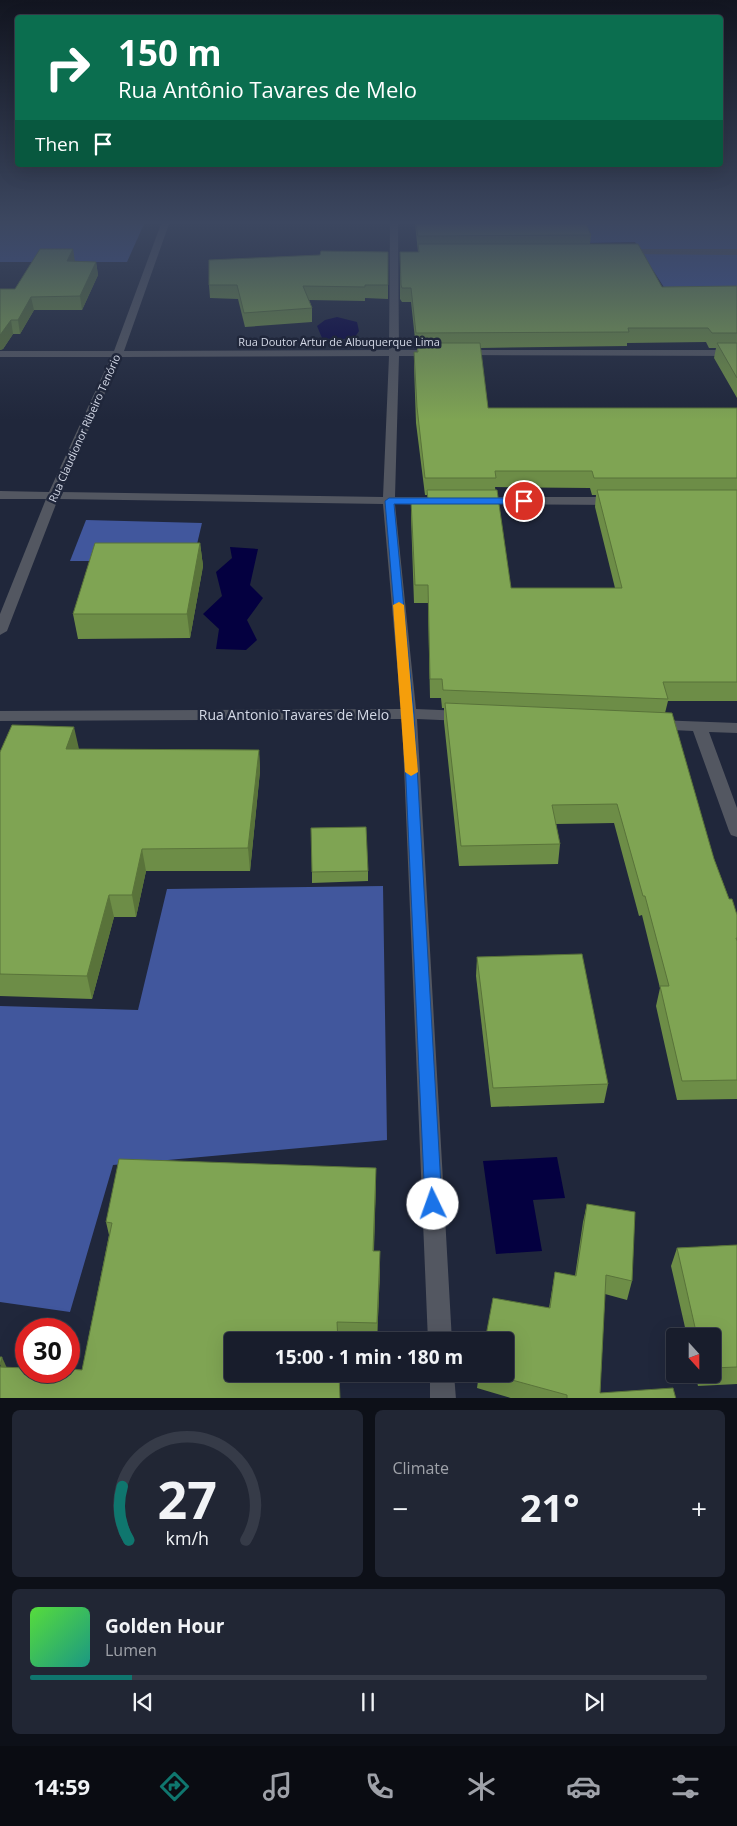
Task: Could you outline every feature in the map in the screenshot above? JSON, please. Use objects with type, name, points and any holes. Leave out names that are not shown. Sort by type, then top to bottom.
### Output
[{"type":"street","name":"Rua Claudionor Ribeiro Tenório","points":[[0,631],[54,495],[118,353],[141,289]]},
{"type":"street","points":[[397,289],[389,501],[408,714],[440,1332]]},
{"type":"street","name":"Rua Doutor Artur de Albuquerque Lima","points":[[0,354],[737,353]]},
{"type":"street","points":[[0,495],[439,501]]},
{"type":"street","points":[[469,501],[628,501]]},
{"type":"street","name":"Rua Antonio Tavares de Melo","points":[[0,716],[408,714],[476,717]]},
{"type":"street","points":[[641,724],[737,728]]},
{"type":"street","points":[[699,727],[737,831]]},
{"type":"street","points":[[442,1382],[443,1398]]},
{"type":"shaded area","points":[[665,289],[737,289],[737,341],[676,306]]},
{"type":"shaded area","points":[[337,317],[357,322],[359,331],[355,337],[338,340],[322,338],[317,326],[325,320]]},
{"type":"shaded area","points":[[86,520],[202,523],[193,561],[70,561]]},
{"type":"shaded area","points":[[230,547],[258,549],[250,585],[263,598],[247,620],[257,640],[246,650],[216,649],[219,629],[203,614],[222,596],[216,572],[232,558]]},
{"type":"shaded area","points":[[383,886],[387,1140],[113,1165],[70,1312],[0,1302],[0,1006],[138,1010],[167,889]]},
{"type":"shaded area","points":[[557,1157],[565,1198],[533,1200],[542,1251],[496,1254],[483,1161]]},
{"type":"building","points":[[0,289],[83,289],[80,296],[31,297],[18,320],[11,320],[0,335]]},
{"type":"building","points":[[238,289],[304,289],[312,308],[244,313]]},
{"type":"building","points":[[411,289],[737,289],[737,333],[712,333],[708,328],[628,328],[629,332],[416,333]]},
{"type":"building","points":[[417,343],[480,343],[488,408],[737,408],[737,478],[594,478],[592,471],[495,471],[496,478],[425,478],[417,407],[414,352],[418,352]]},
{"type":"building","points":[[717,343],[737,343],[737,378]]},
{"type":"building","points":[[427,490],[497,490],[511,588],[622,588],[597,490],[737,490],[737,682],[663,682],[668,699],[443,690],[442,679],[430,679],[428,585],[415,585],[411,500],[428,500]]},
{"type":"building","points":[[95,543],[200,543],[187,614],[73,614]]},
{"type":"building","points":[[445,703],[672,713],[714,859],[737,915],[737,1080],[682,1081],[660,986],[669,986],[645,896],[643,896],[617,804],[552,805],[560,844],[461,846]]},
{"type":"building","points":[[12,725],[74,727],[66,749],[259,750],[248,848],[142,849],[132,895],[109,895],[87,976],[0,974],[0,752]]},
{"type":"building","points":[[366,827],[368,871],[312,872],[311,828]]},
{"type":"building","points":[[582,954],[608,1084],[493,1088],[477,957]]},
{"type":"building","points":[[119,1159],[376,1168],[373,1251],[380,1251],[377,1323],[337,1322],[338,1332],[224,1332],[224,1382],[339,1382],[340,1398],[0,1398],[0,1367],[15,1368],[15,1383],[80,1383],[80,1370],[82,1370],[112,1223],[106,1222]]},
{"type":"building","points":[[587,1204],[635,1212],[632,1281],[606,1275],[600,1393],[673,1388],[676,1398],[567,1398],[567,1395],[514,1381],[514,1332],[487,1332],[493,1298],[550,1308],[555,1272],[576,1276]]},
{"type":"building","points":[[737,1245],[737,1367],[721,1368],[721,1328],[695,1328],[677,1248]]},
{"type":"slow traffic","points":[[399,605],[411,772]]},
{"type":"route","points":[[433,1204],[408,714],[389,501],[524,501]]}]
